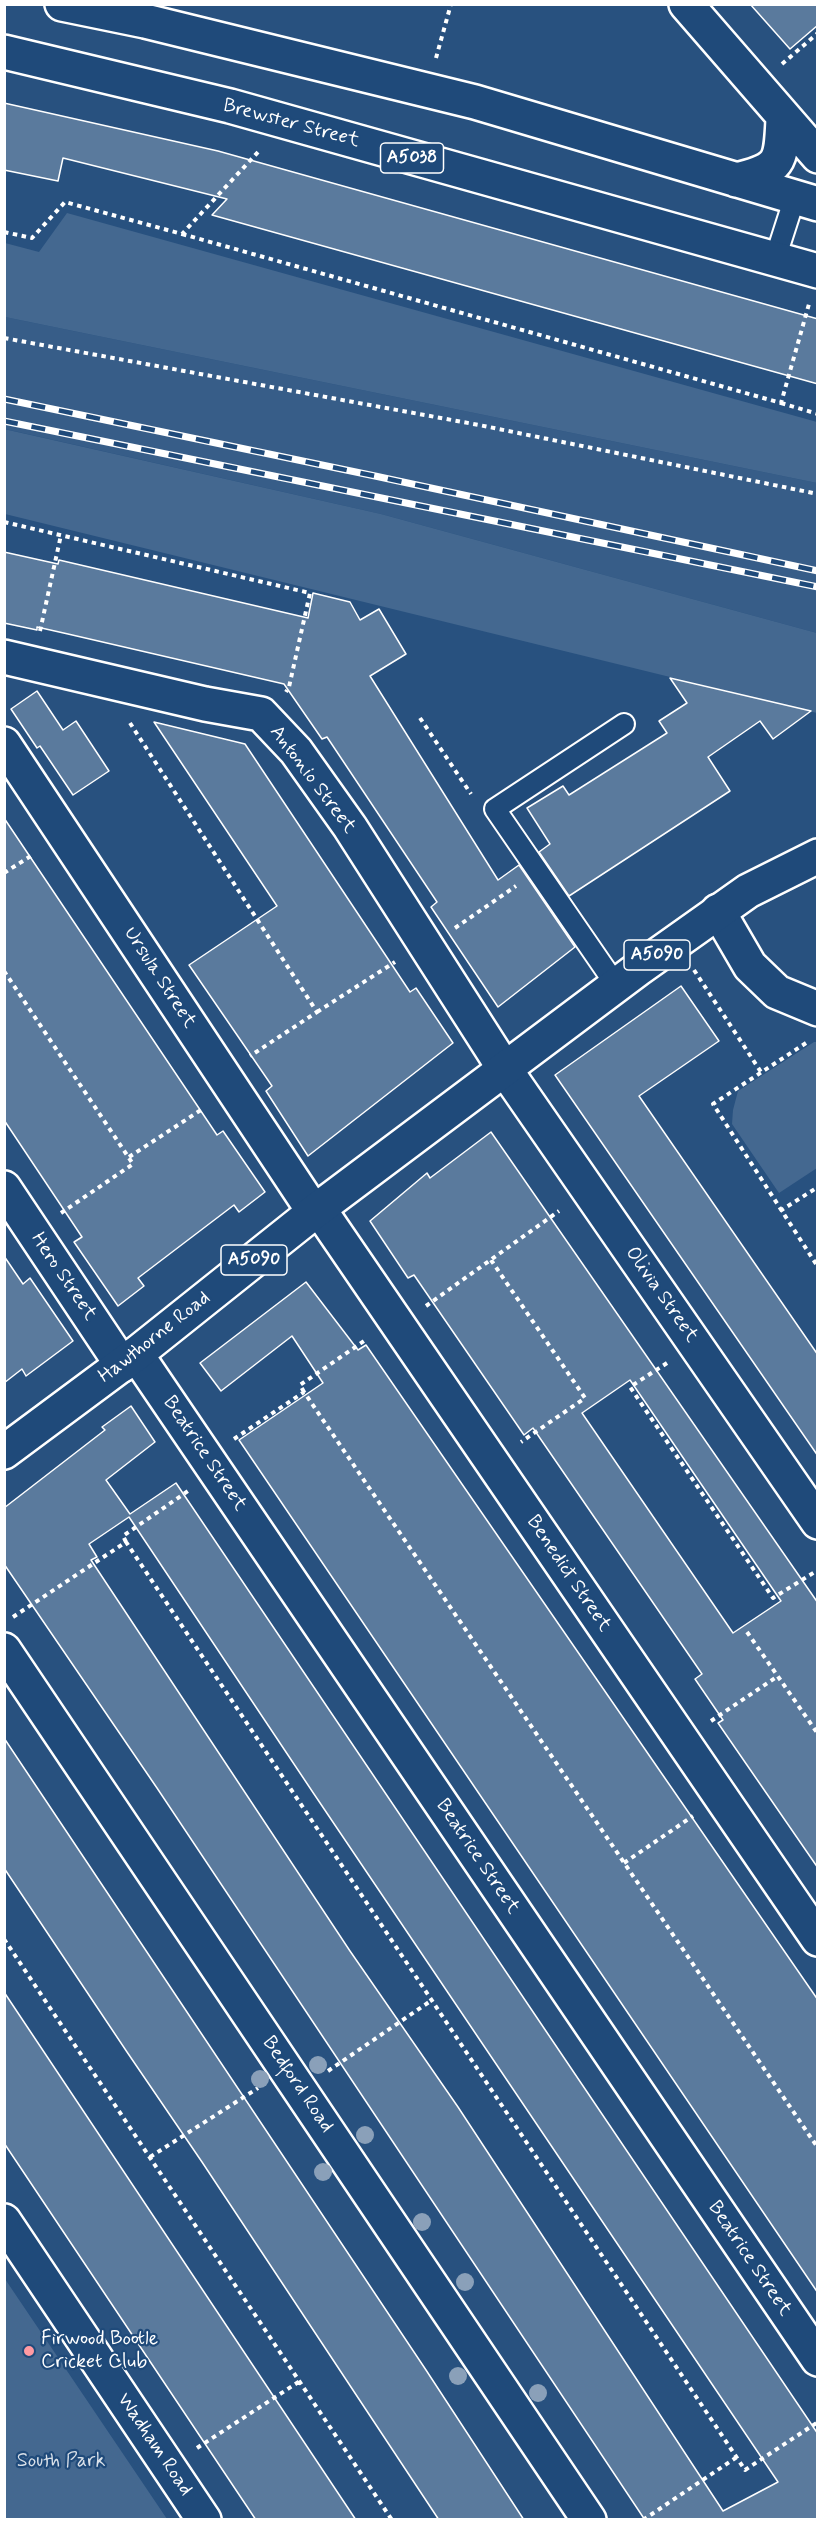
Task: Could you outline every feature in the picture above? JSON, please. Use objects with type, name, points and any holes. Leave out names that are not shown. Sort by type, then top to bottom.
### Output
[{"type":"street","points":[[62,4],[145,21],[475,102],[806,200]]},
{"type":"street","points":[[686,4],[783,119],[818,156]]},
{"type":"street","name":"Brewster Street","points":[[4,52],[185,95],[286,122],[775,259],[814,283]]},
{"type":"street","points":[[736,180],[760,174],[774,166],[781,152],[783,119]]},
{"type":"street","name":"Antonio Street","points":[[19,661],[205,704],[261,714],[296,751],[350,827],[504,1068]]},
{"type":"street","name":"Ursula Street","points":[[4,744],[228,1081],[317,1210]]},
{"type":"street","name":"A5090","points":[[504,1068],[718,911],[748,891],[818,856]]},
{"type":"street","points":[[718,911],[750,966],[777,992],[818,1010]]},
{"type":"street","name":"Olivia Street","points":[[504,1068],[818,1522]]},
{"type":"street","name":"Hawthorne Road","points":[[4,1452],[129,1359],[317,1210],[504,1068]]},
{"type":"street","name":"Hero Street","points":[[4,1188],[33,1232],[129,1359]]},
{"type":"street","name":"Benedict Street","points":[[317,1210],[397,1323],[818,1939]]},
{"type":"street","name":"Beatrice Street","points":[[129,1359],[211,1465],[818,2359]]},
{"type":"street","name":"Bedford Road","points":[[4,1650],[589,2520]]},
{"type":"street","name":"Wadham Road","points":[[4,2221],[204,2520]]},
{"type":"lane","points":[[775,259],[806,200]]},
{"type":"lane","points":[[616,985],[495,809],[624,724]]},
{"type":"path","points":[[427,91],[451,4]]},
{"type":"path","points":[[756,86],[818,33]]},
{"type":"path","points":[[182,234],[286,122]]},
{"type":"path","points":[[4,232],[32,238],[65,202],[818,414]]},
{"type":"path","points":[[781,403],[814,283]]},
{"type":"path","points":[[4,338],[479,425],[818,494]]},
{"type":"path","points":[[4,522],[310,593],[289,687],[265,718]]},
{"type":"path","points":[[19,661],[61,535]]},
{"type":"path","points":[[134,688],[128,719],[317,1012]]},
{"type":"path","points":[[420,718],[477,803]]},
{"type":"path","points":[[129,1157],[317,1012],[425,946],[518,885]]},
{"type":"path","points":[[676,942],[761,1072]]},
{"type":"path","points":[[4,971],[133,1164],[33,1232]]},
{"type":"path","points":[[808,1041],[713,1104],[818,1267]]},
{"type":"path","points":[[780,1211],[818,1187]]},
{"type":"path","points":[[588,1190],[491,1260],[300,1385],[818,2148]]},
{"type":"path","points":[[491,1260],[585,1398],[492,1462]]},
{"type":"path","points":[[695,1344],[630,1387],[773,1598],[818,1570]]},
{"type":"path","points":[[304,1392],[123,1536],[745,2470],[818,2422]]},
{"type":"path","points":[[4,1622],[126,1542]]},
{"type":"path","points":[[747,1632],[818,1734]]},
{"type":"path","points":[[682,1740],[778,1676]]},
{"type":"path","points":[[624,1863],[720,1797]]},
{"type":"path","points":[[4,1939],[392,2520]]},
{"type":"path","points":[[150,2157],[432,2000]]},
{"type":"path","points":[[169,2467],[300,2381]]},
{"type":"path","points":[[643,2520],[737,2457]]},
{"type":"shaded area","points":[[5,317],[817,483],[817,633],[381,514],[5,429]]},
{"type":"green space","points":[[67,213],[817,422],[817,483],[5,317],[5,243],[39,252]]},
{"type":"green space","points":[[4,429],[381,514],[817,633],[817,713],[5,514]]},
{"type":"green space","points":[[814,1042],[818,1042],[817,1168],[779,1193],[732,1124],[733,1110],[738,1091]]},
{"type":"green space","name":"South Park","points":[[5,2279],[167,2519],[5,2519]]},
{"type":"building","points":[[750,4],[818,4],[818,25],[790,49]]},
{"type":"building","points":[[4,103],[218,151],[818,319],[818,384],[212,215],[227,199],[63,158],[58,181],[4,170]]},
{"type":"building","points":[[4,552],[58,564],[59,560],[308,618],[313,593],[350,602],[360,620],[379,609],[406,654],[370,676],[498,880],[519,865],[575,947],[498,1007],[431,907],[437,902],[327,737],[322,739],[284,684],[37,627],[37,630],[4,623]]},
{"type":"building","points":[[670,678],[811,711],[773,739],[760,721],[708,757],[730,791],[569,896],[539,852],[550,844],[527,808],[563,786],[569,795],[667,733],[659,721],[687,703]]},
{"type":"building","points":[[37,691],[63,730],[76,721],[109,771],[73,795],[40,746],[37,748],[11,709]]},
{"type":"building","points":[[154,722],[245,744],[410,992],[416,988],[453,1043],[308,1156],[266,1091],[272,1086],[189,965],[277,906]]},
{"type":"building","points":[[4,818],[217,1135],[223,1131],[265,1192],[239,1212],[234,1205],[138,1278],[144,1286],[118,1306],[74,1242],[82,1237],[4,1120]]},
{"type":"building","points":[[681,986],[719,1041],[639,1096],[818,1355],[818,1456],[555,1075]]},
{"type":"building","points":[[491,1132],[818,1603],[818,1868],[718,1723],[723,1720],[695,1679],[702,1674],[533,1428],[524,1435],[414,1275],[408,1278],[370,1221],[427,1173],[430,1178]],"holes":[[[630,1380],[781,1601],[733,1633],[582,1413]]]},
{"type":"building","points":[[4,1256],[23,1284],[30,1278],[73,1341],[26,1376],[22,1369],[4,1383]]},
{"type":"building","points":[[306,1282],[358,1350],[366,1345],[818,2000],[818,2293],[239,1440],[323,1383],[292,1336],[221,1391],[200,1363]]},
{"type":"building","points":[[131,1406],[155,1442],[106,1480],[130,1514],[176,1483],[818,2434],[818,2520],[645,2520],[157,1788],[4,1564],[4,1508],[105,1430],[102,1427]],"holes":[[[129,1517],[778,2482],[723,2511],[458,2107],[350,1951],[91,1560],[97,1557],[89,1544]]]},
{"type":"building","points":[[4,1738],[524,2520],[439,2520],[4,1868]]},
{"type":"building","points":[[4,1992],[356,2520],[256,2520],[4,2143]]},
{"type":"railway","points":[[4,399],[818,571]]},
{"type":"railway","points":[[4,421],[818,587]]},
{"type":"place","name":"Firwood Bootle Cricket Club","points":[[29,2351]]}]
